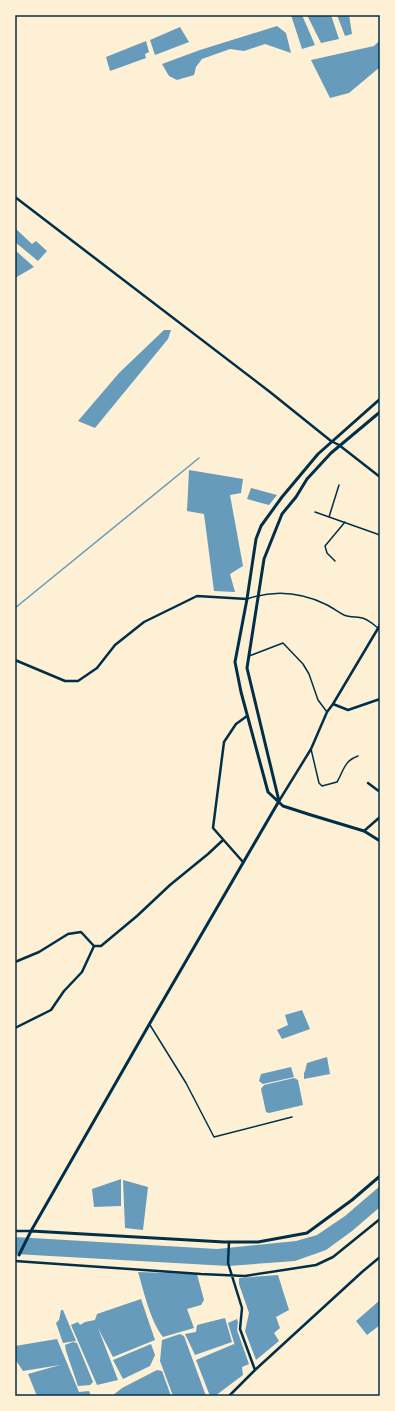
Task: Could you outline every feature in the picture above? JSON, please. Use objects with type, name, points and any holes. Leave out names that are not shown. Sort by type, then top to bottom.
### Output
[{"type":"street","points":[[15,197],[249,376],[331,441],[339,445],[380,477]]},
{"type":"street","points":[[380,399],[318,454],[282,497],[262,526],[256,539],[247,599],[235,662],[247,716],[268,792],[283,806],[364,831],[380,841]]},
{"type":"street","points":[[279,801],[247,668],[247,657],[264,559],[282,514],[296,497],[307,479],[339,445],[380,412]]},
{"type":"street","points":[[15,660],[65,682],[78,681],[97,668],[114,646],[144,622],[198,596],[247,599]]},
{"type":"street","points":[[379,627],[327,712],[311,749],[243,862],[15,1261],[245,1276],[316,1265],[336,1254],[380,1220]]},
{"type":"street","points":[[333,704],[348,710],[380,699]]},
{"type":"street","points":[[243,862],[213,828],[224,742],[236,724],[247,716]]},
{"type":"street","points":[[368,783],[380,792]]},
{"type":"street","points":[[364,831],[380,817]]},
{"type":"street","points":[[15,962],[39,952],[68,934],[81,932],[94,946],[101,946],[223,840]]},
{"type":"street","points":[[15,1028],[51,1010],[64,991],[82,972],[94,946]]},
{"type":"street","points":[[15,1231],[229,1242],[258,1242],[307,1233],[352,1200],[380,1176]]},
{"type":"street","points":[[229,1242],[228,1263],[242,1308],[240,1329],[255,1370]]},
{"type":"street","points":[[229,1396],[255,1370],[380,1257]]},
{"type":"lane","points":[[330,517],[339,485]]},
{"type":"lane","points":[[315,512],[380,535]]},
{"type":"lane","points":[[335,561],[326,553],[325,546],[345,522]]},
{"type":"lane","points":[[247,599],[258,595],[286,593],[306,596],[327,604],[351,618],[365,618],[379,627]]},
{"type":"lane","points":[[247,657],[284,643],[310,674],[318,700],[327,712]]},
{"type":"lane","points":[[311,749],[319,783],[322,786],[337,782],[345,765],[351,758],[358,756]]},
{"type":"lane","points":[[150,1023],[186,1082],[214,1136],[292,1117]]},
{"type":"water","points":[[291,15],[302,15],[315,45],[302,49]]},
{"type":"water","points":[[307,15],[331,15],[339,39],[321,43]]},
{"type":"water","points":[[337,15],[349,15],[352,34],[345,36]]},
{"type":"water","points":[[277,26],[286,33],[291,53],[265,44],[244,51],[230,49],[202,59],[196,67],[194,75],[177,80],[169,76],[162,64],[200,50]]},
{"type":"water","points":[[180,27],[189,42],[155,55],[150,40]]},
{"type":"water","points":[[380,40],[380,67],[349,93],[330,98],[311,60],[374,46]]},
{"type":"water","points":[[146,41],[149,52],[145,54],[146,58],[110,71],[106,57]]},
{"type":"water","points":[[16,229],[32,244],[36,241],[47,251],[38,261],[15,242]]},
{"type":"water","points":[[15,250],[34,267],[15,278]]},
{"type":"water","points":[[164,330],[171,330],[168,339],[95,428],[78,421],[119,373]]},
{"type":"water","points":[[189,470],[243,479],[241,493],[230,495],[243,566],[230,574],[235,592],[214,591],[204,514],[187,511]]},
{"type":"water","points":[[251,488],[277,495],[269,505],[247,499]]},
{"type":"water","points":[[302,1010],[310,1029],[282,1039],[277,1030],[288,1025],[285,1015]]},
{"type":"water","points":[[327,1057],[330,1074],[304,1079],[307,1063]]},
{"type":"water","points":[[291,1067],[294,1077],[263,1084],[259,1081],[261,1074]]},
{"type":"water","points":[[294,1078],[298,1080],[303,1105],[269,1113],[266,1112],[261,1089],[264,1085]]},
{"type":"water","points":[[121,1179],[121,1206],[94,1207],[92,1189]]},
{"type":"water","points":[[123,1180],[148,1187],[143,1230],[125,1228]]},
{"type":"water","points":[[380,1186],[380,1207],[352,1231],[326,1250],[295,1261],[228,1266],[15,1254],[15,1237],[217,1249],[296,1241],[317,1235],[345,1216]]},
{"type":"water","points":[[138,1272],[197,1274],[204,1300],[201,1305],[187,1309],[194,1328],[163,1337],[154,1322]]},
{"type":"water","points":[[278,1275],[289,1310],[276,1317],[280,1328],[274,1333],[279,1341],[256,1360],[245,1331],[249,1313],[239,1284],[239,1278]]},
{"type":"water","points":[[141,1299],[155,1340],[113,1357],[98,1328],[118,1380],[97,1385],[71,1325],[78,1322],[80,1325],[85,1322],[95,1320],[97,1314]]},
{"type":"water","points":[[380,1300],[380,1325],[367,1335],[356,1321]]},
{"type":"water","points":[[61,1310],[63,1310],[76,1341],[63,1343],[56,1323],[59,1320]]},
{"type":"water","points":[[225,1318],[232,1342],[195,1355],[185,1334],[196,1332],[197,1325]]},
{"type":"water","points":[[237,1319],[237,1330],[249,1364],[242,1367],[243,1375],[215,1396],[210,1396],[196,1360],[234,1344],[235,1346],[228,1323]]},
{"type":"water","points":[[180,1334],[184,1336],[206,1396],[173,1396],[160,1361],[162,1340]]},
{"type":"water","points":[[57,1339],[79,1392],[89,1391],[91,1396],[37,1396],[28,1374],[60,1365],[23,1371],[15,1359],[15,1346]]},
{"type":"water","points":[[73,1342],[77,1343],[93,1382],[90,1385],[78,1386],[65,1345]]},
{"type":"water","points":[[151,1344],[155,1355],[150,1366],[123,1379],[113,1360]]},
{"type":"water","points":[[157,1370],[162,1371],[171,1396],[112,1396],[122,1388]]},
{"type":"waterway","points":[[15,608],[199,458]]}]
